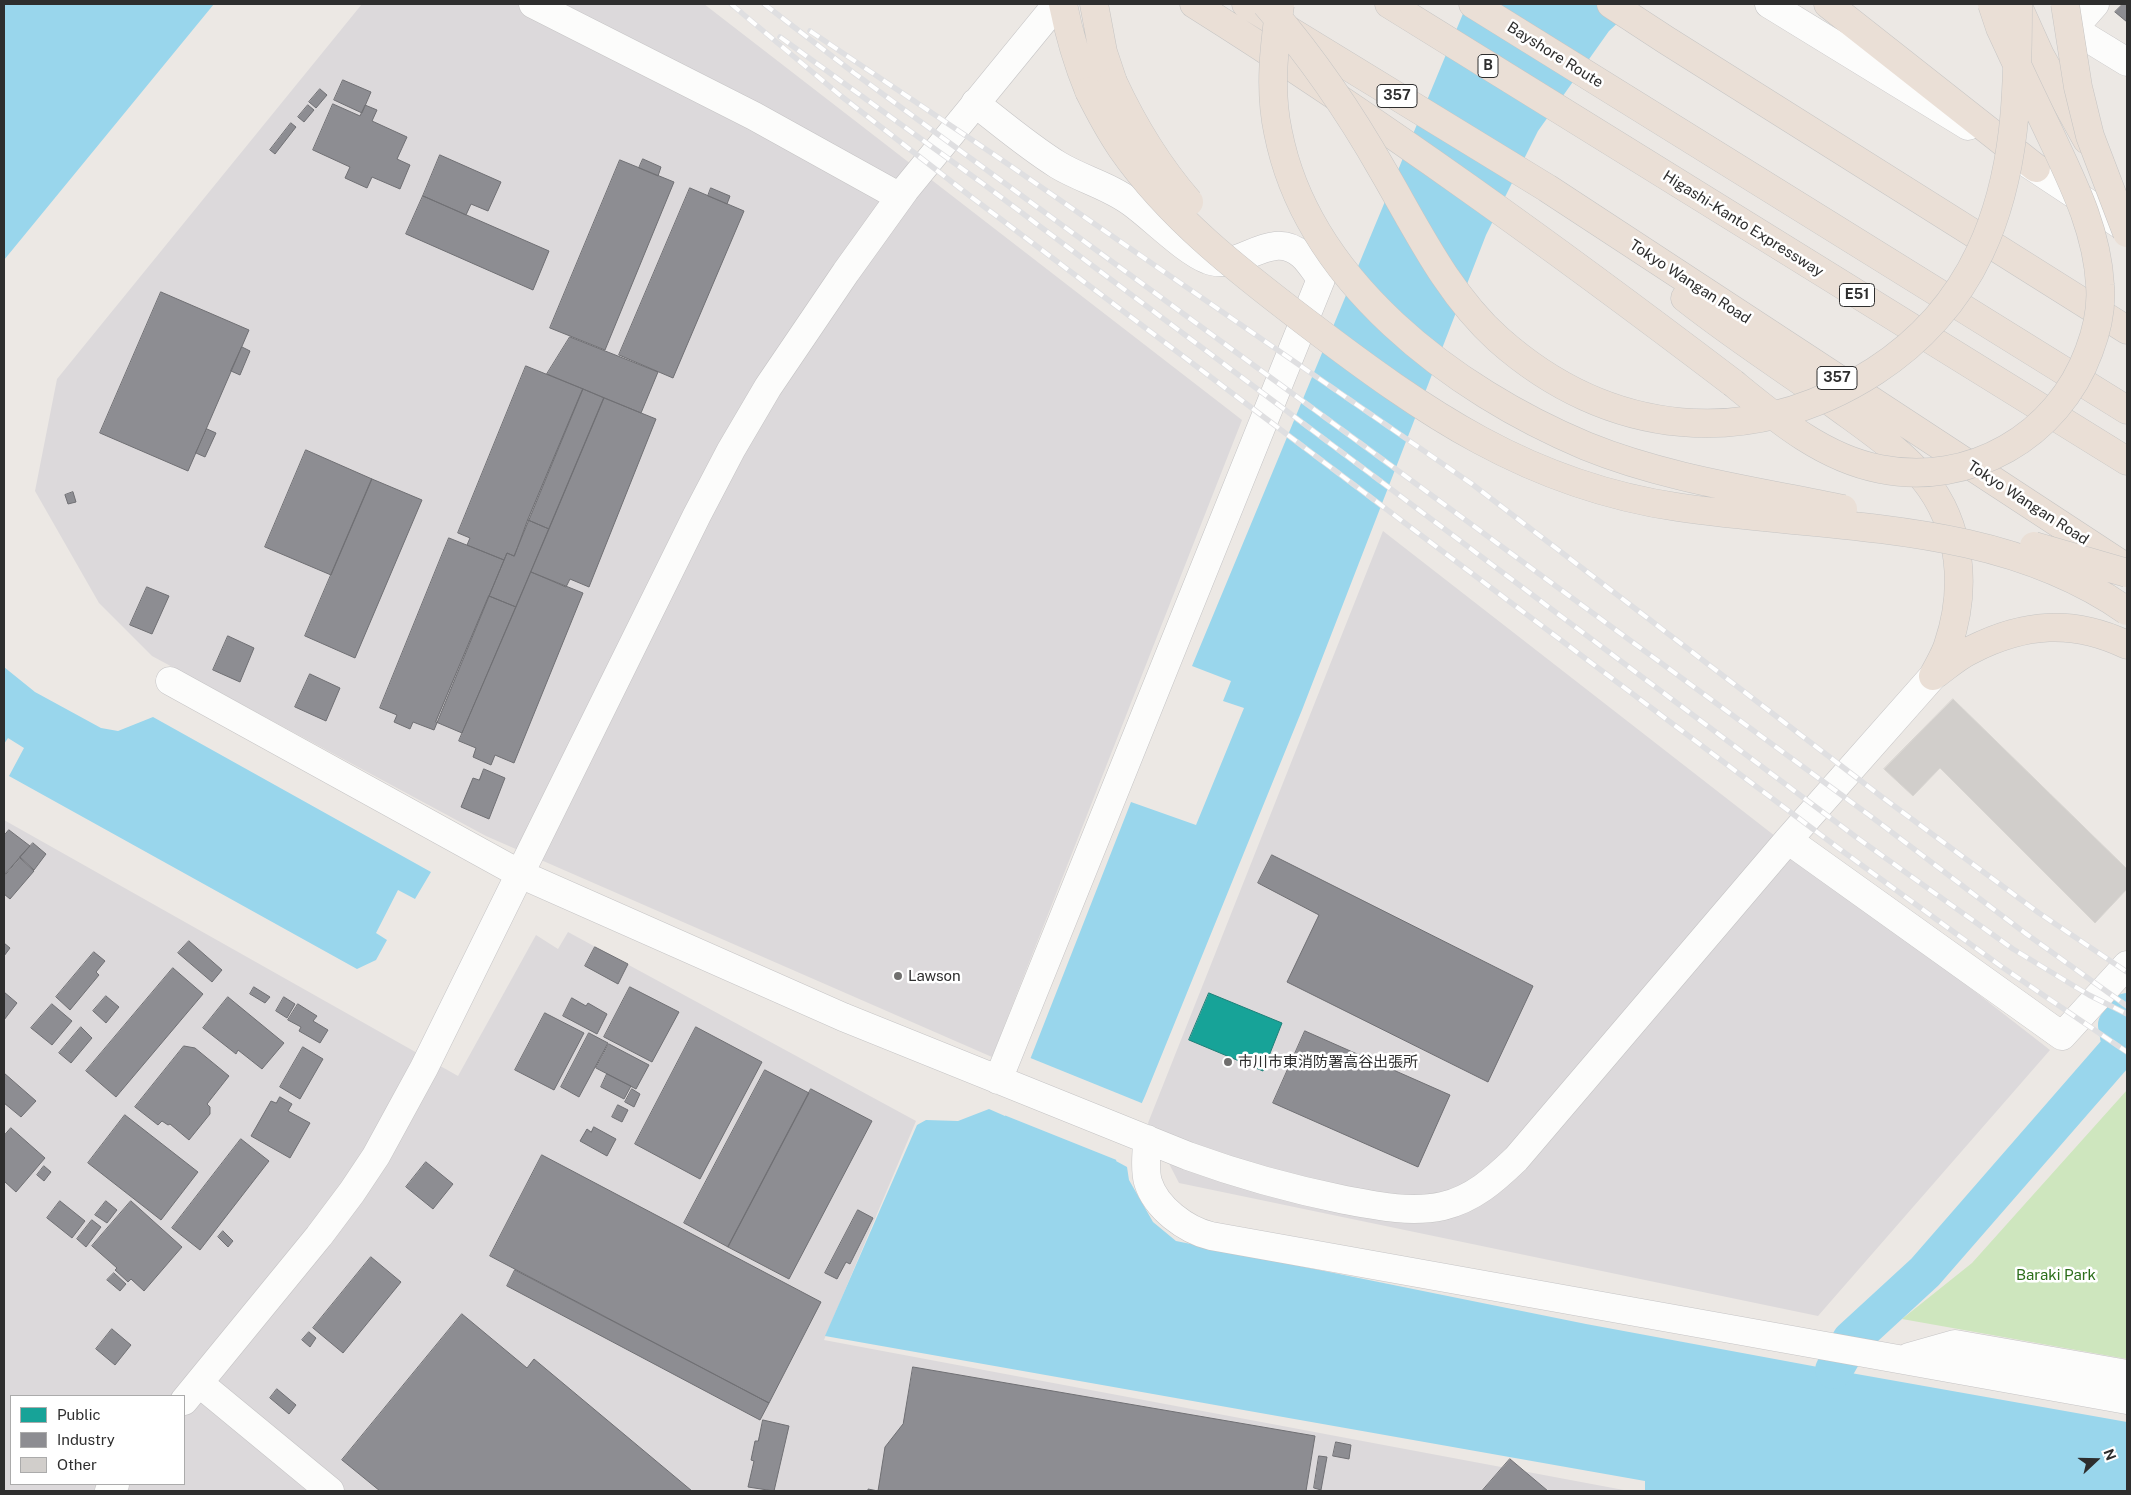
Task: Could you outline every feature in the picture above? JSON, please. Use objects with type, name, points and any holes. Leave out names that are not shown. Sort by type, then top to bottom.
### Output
[{"type":"highway","points":[[1063,4],[1077,62],[1089,91],[1109,128],[1143,176],[1186,222],[1277,300],[1444,421],[1479,441],[1527,464],[1589,488],[1628,498],[1678,507],[1894,530],[1984,547],[2020,557],[2060,572],[2100,591],[2127,610]]},
{"type":"highway","points":[[1094,4],[1103,52],[1125,108],[1148,148],[1179,190],[1206,222],[1267,282],[1376,373]]},
{"type":"highway","points":[[1194,4],[1278,57],[1452,178],[1662,329],[1785,426],[1826,450],[1852,461],[1879,469],[1906,473],[1935,472],[1963,467],[1999,454],[2022,440],[2045,422],[2064,400],[2076,382],[2094,339],[2099,312],[2098,255],[2089,222],[2072,181],[2000,28],[1992,4]]},
{"type":"highway","name":"Tokyo Wangan Road","points":[[1246,4],[1547,188],[2127,568]]},
{"type":"highway","points":[[1266,4],[1308,54],[1347,110],[1444,275],[1470,309],[1496,337],[1531,366],[1570,388],[1630,414],[1662,420],[1726,423],[1757,420],[1782,414],[1832,395],[1860,381],[1905,350],[1946,307],[1967,278],[1991,228],[2001,200],[2008,167],[2018,83],[2017,4]]},
{"type":"highway","points":[[1280,4],[1273,58],[1273,96],[1278,132],[1286,165],[1298,198],[1313,227],[1332,256],[1356,286],[1391,322],[1454,372],[1496,401],[1542,426],[1586,446],[1681,476],[1878,517],[2042,548],[2127,573]]},
{"type":"highway","name":"B","points":[[1389,4],[1588,128]]},
{"type":"highway","name":"Bayshore Route","points":[[1473,4],[2127,410]]},
{"type":"highway","points":[[1612,4],[1666,40],[2127,330]]},
{"type":"highway","points":[[1828,4],[2036,168]]},
{"type":"highway","points":[[2017,4],[2040,54],[2070,110],[2127,208]]},
{"type":"highway","points":[[2065,4],[2077,78],[2090,136],[2127,233]]},
{"type":"highway","name":"Higashi-Kanto Expressway","points":[[1588,128],[2127,461]]},
{"type":"highway","points":[[1547,188],[1711,319],[1763,353],[1896,451],[1923,478],[1945,514],[1953,535],[1959,563],[1958,605],[1948,647],[1933,676]]},
{"type":"highway","points":[[1933,676],[1970,650],[2024,630],[2052,627],[2076,628],[2101,634],[2127,646]]},
{"type":"street","points":[[533,4],[754,116],[900,197]]},
{"type":"street","points":[[330,1491],[191,1392],[319,1236],[376,1156],[424,1068],[731,450],[802,334],[900,197],[1057,4]]},
{"type":"street","points":[[1770,4],[2036,168],[2127,229]]},
{"type":"street","points":[[2095,4],[2073,29],[2127,62]]},
{"type":"street","points":[[975,103],[1057,165],[1131,201],[1207,260],[1216,263],[1226,262],[1267,247],[1278,245],[1289,247],[1302,255],[1321,279],[1006,1084]]},
{"type":"street","points":[[170,681],[520,874],[843,1017],[1006,1084],[1242,1176],[1302,1192],[1377,1206],[1417,1209],[1444,1206],[1468,1197],[1490,1184],[1516,1159],[1788,840],[1933,676]]},
{"type":"street","points":[[1788,840],[2062,1036],[2127,965]]},
{"type":"street","points":[[1139,1136],[1148,1182],[1153,1193],[1174,1216],[1197,1233],[2127,1400]]},
{"type":"street","points":[[1902,1359],[1955,1344],[2127,1374]]},
{"type":"shaded area","points":[[362,4],[704,4],[1242,420],[992,1057],[486,836],[152,656],[99,603],[35,491],[57,379]]},
{"type":"shaded area","points":[[1383,531],[2050,1050],[1818,1316],[1179,1183],[1148,1123]]},
{"type":"shaded area","points":[[4,820],[458,1076],[536,935],[558,949],[568,932],[916,1121],[824,1340],[1629,1491],[4,1491]]},
{"type":"green space","name":"Baraki Park","points":[[2127,1090],[2127,1359],[1902,1319],[1972,1263]]},
{"type":"water","points":[[4,4],[214,4],[4,260]]},
{"type":"water","points":[[1467,4],[1638,4],[1609,31],[1538,131],[1486,235],[1302,710],[1145,1096],[1116,1161],[1127,1167],[1129,1180],[1153,1222],[1176,1241],[1586,1324],[2127,1422],[2127,1491],[1645,1491],[1645,1481],[825,1336],[917,1125],[926,1120],[958,1121],[989,1109],[1005,1116],[1031,1057],[1131,802],[1196,825],[1244,708],[1223,701],[1231,681],[1192,666]]},
{"type":"water","points":[[4,667],[35,692],[101,728],[118,731],[153,717],[431,872],[415,899],[398,890],[376,933],[387,940],[376,960],[357,969],[9,776],[24,748],[8,738],[4,744]]},
{"type":"pier","points":[[1028,1057],[1144,1104],[1119,1161],[1004,1115]]},
{"type":"building: Public","points":[[1209,993],[1282,1023],[1263,1071],[1189,1040]]},
{"type":"building: Industry","points":[[2123,4],[2127,4],[2127,22],[2115,12]]},
{"type":"building: Industry","points":[[343,80],[371,92],[362,113],[334,100]]},
{"type":"building: Industry","points":[[320,89],[327,95],[316,108],[309,102]]},
{"type":"building: Industry","points":[[333,104],[360,116],[365,105],[377,110],[372,121],[407,137],[397,159],[410,165],[400,189],[372,177],[367,188],[345,178],[350,167],[313,150]]},
{"type":"building: Industry","points":[[308,105],[314,110],[304,122],[298,117]]},
{"type":"building: Industry","points":[[291,123],[296,127],[275,154],[270,150]]},
{"type":"building: Industry","points":[[440,155],[501,182],[488,211],[471,204],[466,215],[423,196]]},
{"type":"building: Industry","points":[[643,159],[661,167],[658,176],[639,168]]},
{"type":"building: Industry","points":[[620,160],[674,182],[605,350],[550,328]]},
{"type":"building: Industry","points":[[690,188],[744,211],[673,378],[619,355]]},
{"type":"building: Industry","points":[[711,188],[730,196],[727,204],[708,196]]},
{"type":"building: Industry","points":[[423,196],[549,251],[533,290],[406,234]]},
{"type":"building: Industry","points":[[161,292],[249,330],[188,471],[100,433]]},
{"type":"building: Industry","points":[[570,337],[658,372],[641,413],[547,374]]},
{"type":"building: Industry","points":[[242,347],[250,351],[240,375],[231,371]]},
{"type":"building: Industry","points":[[526,366],[583,389],[514,556],[507,553],[504,560],[467,545],[470,538],[458,533]]},
{"type":"building: Industry","points":[[583,389],[604,398],[549,529],[528,520]]},
{"type":"building: Industry","points":[[604,398],[656,419],[589,587],[570,579],[566,587],[531,572]]},
{"type":"building: Industry","points":[[207,429],[216,433],[205,457],[196,453]]},
{"type":"building: Industry","points":[[306,450],[372,479],[331,575],[265,547]]},
{"type":"building: Industry","points":[[372,479],[422,500],[355,658],[305,636]]},
{"type":"building: Industry","points":[[73,492],[76,502],[68,504],[65,495]]},
{"type":"building: Industry","points":[[528,520],[549,529],[516,607],[489,596],[507,553],[514,556]]},
{"type":"building: Industry","points":[[449,538],[504,560],[434,730],[413,722],[410,729],[394,722],[397,715],[380,708]]},
{"type":"building: Industry","points":[[531,572],[583,593],[514,763],[495,755],[491,765],[473,757],[476,748],[459,741]]},
{"type":"building: Industry","points":[[147,587],[169,596],[152,634],[130,625]]},
{"type":"building: Industry","points":[[489,596],[516,607],[462,733],[436,722]]},
{"type":"building: Industry","points":[[228,636],[254,648],[240,682],[213,670]]},
{"type":"building: Industry","points":[[310,674],[340,688],[326,721],[295,707]]},
{"type":"building: Industry","points":[[484,769],[505,778],[489,819],[461,807],[473,778],[479,780]]},
{"type":"building: Industry","points":[[9,830],[30,846],[4,875],[4,836]]},
{"type":"building: Industry","points":[[33,843],[46,854],[34,870],[20,857]]},
{"type":"building: Industry","points":[[1272,855],[1533,986],[1488,1082],[1287,982],[1319,915],[1258,883]]},
{"type":"building: Industry","points":[[20,858],[34,871],[10,899],[4,894],[4,877]]},
{"type":"building: Industry","points":[[189,941],[222,970],[212,982],[178,953]]},
{"type":"building: Industry","points":[[4,943],[10,948],[4,956]]},
{"type":"building: Industry","points":[[595,947],[628,964],[618,984],[585,966]]},
{"type":"building: Industry","points":[[94,952],[105,961],[96,972],[99,975],[70,1010],[56,997]]},
{"type":"building: Industry","points":[[173,968],[203,994],[116,1097],[86,1071]]},
{"type":"building: Industry","points":[[254,987],[270,997],[265,1003],[250,994]]},
{"type":"building: Industry","points":[[630,987],[679,1012],[652,1062],[604,1037]]},
{"type":"building: Industry","points":[[4,992],[17,1003],[4,1020]]},
{"type":"building: Industry","points":[[106,996],[119,1007],[106,1023],[93,1011]]},
{"type":"building: Industry","points":[[228,997],[284,1043],[262,1069],[238,1050],[236,1054],[203,1028]]},
{"type":"building: Industry","points":[[284,997],[295,1004],[287,1018],[276,1011]]},
{"type":"building: Industry","points":[[572,998],[586,1006],[588,1003],[607,1014],[597,1034],[563,1016]]},
{"type":"building: Industry","points":[[52,1004],[72,1021],[52,1045],[31,1028]]},
{"type":"building: Industry","points":[[298,1004],[317,1016],[313,1021],[328,1030],[320,1043],[299,1031],[301,1027],[288,1020]]},
{"type":"building: Industry","points":[[545,1013],[584,1033],[554,1090],[515,1070]]},
{"type":"building: Industry","points":[[81,1027],[92,1038],[71,1063],[59,1053]]},
{"type":"building: Industry","points":[[696,1027],[762,1062],[700,1179],[635,1144]]},
{"type":"building: Industry","points":[[1305,1031],[1450,1095],[1418,1167],[1273,1103]]},
{"type":"building: Industry","points":[[589,1033],[608,1043],[579,1097],[561,1087]]},
{"type":"building: Industry","points":[[609,1044],[649,1065],[636,1089],[596,1068]]},
{"type":"building: Industry","points":[[184,1046],[195,1048],[229,1076],[207,1104],[210,1107],[210,1114],[189,1140],[170,1124],[168,1125],[162,1121],[158,1125],[135,1107]]},
{"type":"building: Industry","points":[[303,1047],[323,1059],[300,1099],[280,1087]]},
{"type":"building: Industry","points":[[765,1070],[809,1093],[728,1247],[684,1223]]},
{"type":"building: Industry","points":[[4,1073],[36,1101],[21,1117],[4,1103]]},
{"type":"building: Industry","points":[[607,1074],[631,1086],[624,1099],[601,1087]]},
{"type":"building: Industry","points":[[632,1089],[640,1094],[634,1107],[625,1102]]},
{"type":"building: Industry","points":[[811,1089],[872,1121],[789,1279],[728,1247]]},
{"type":"building: Industry","points":[[280,1097],[292,1104],[288,1111],[310,1123],[290,1158],[251,1136],[271,1101],[276,1103]]},
{"type":"building: Industry","points":[[618,1105],[628,1110],[622,1122],[612,1117]]},
{"type":"building: Industry","points":[[125,1115],[198,1172],[161,1220],[88,1163]]},
{"type":"building: Industry","points":[[594,1127],[616,1139],[607,1156],[580,1141],[587,1129],[591,1132]]},
{"type":"building: Industry","points":[[11,1128],[45,1158],[16,1192],[4,1181],[4,1136]]},
{"type":"building: Industry","points":[[241,1139],[269,1161],[200,1250],[172,1228]]},
{"type":"building: Industry","points":[[542,1155],[821,1302],[769,1403],[490,1256]]},
{"type":"building: Industry","points":[[426,1162],[453,1184],[433,1209],[406,1187]]},
{"type":"building: Industry","points":[[44,1166],[51,1172],[44,1181],[37,1175]]},
{"type":"building: Industry","points":[[60,1201],[85,1221],[72,1238],[47,1218]]},
{"type":"building: Industry","points":[[106,1201],[117,1210],[107,1223],[95,1215]]},
{"type":"building: Industry","points":[[131,1201],[182,1247],[144,1291],[131,1279],[128,1282],[115,1270],[117,1268],[92,1246]]},
{"type":"building: Industry","points":[[858,1210],[873,1218],[850,1264],[846,1262],[837,1279],[825,1273]]},
{"type":"building: Industry","points":[[92,1220],[101,1227],[86,1247],[77,1239]]},
{"type":"building: Industry","points":[[223,1231],[233,1241],[228,1247],[218,1237]]},
{"type":"building: Industry","points":[[371,1257],[401,1282],[343,1353],[313,1328]]},
{"type":"building: Industry","points":[[515,1270],[769,1403],[760,1420],[507,1286]]},
{"type":"building: Industry","points":[[114,1273],[126,1284],[120,1291],[107,1280]]},
{"type":"building: Industry","points":[[462,1314],[527,1368],[534,1359],[692,1491],[380,1491],[342,1460]]},
{"type":"building: Industry","points":[[112,1329],[131,1345],[115,1365],[96,1349]]},
{"type":"building: Industry","points":[[309,1332],[316,1338],[310,1347],[302,1340]]},
{"type":"building: Industry","points":[[913,1367],[1315,1436],[1306,1491],[878,1491],[885,1447],[903,1424]]},
{"type":"building: Industry","points":[[277,1389],[296,1405],[289,1414],[270,1398]]},
{"type":"building: Industry","points":[[763,1420],[789,1426],[774,1491],[748,1487],[754,1461],[751,1460],[755,1441],[758,1441]]},
{"type":"building: Industry","points":[[1336,1442],[1351,1445],[1349,1459],[1333,1456]]},
{"type":"building: Industry","points":[[1319,1456],[1327,1457],[1321,1490],[1314,1488]]},
{"type":"building: Industry","points":[[1510,1459],[1548,1491],[1482,1491]]},
{"type":"building: Other","points":[[1953,699],[2127,869],[2127,889],[2095,923],[1940,768],[1913,796],[1884,769]]},
{"type":"waterway","points":[[1834,1370],[1851,1340],[1925,1272],[2121,1047],[2117,1025],[2127,1012]]},
{"type":"railway","points":[[731,4],[841,96],[970,196],[1450,557],[1845,853],[2002,967],[2127,1052]]},
{"type":"railway","points":[[764,4],[854,73],[1869,815],[2025,933],[2127,1006]]},
{"type":"railway","points":[[810,31],[999,158],[1472,484],[1882,797],[2039,913],[2127,972]]},
{"type":"railway","points":[[780,37],[982,183],[1856,837],[2013,949],[2089,995],[2127,1014]]},
{"type":"place","name":"Lawson","points":[[898,976]]},
{"type":"place","name":"市川市東消防署高谷出張所","points":[[1228,1062]]}]
